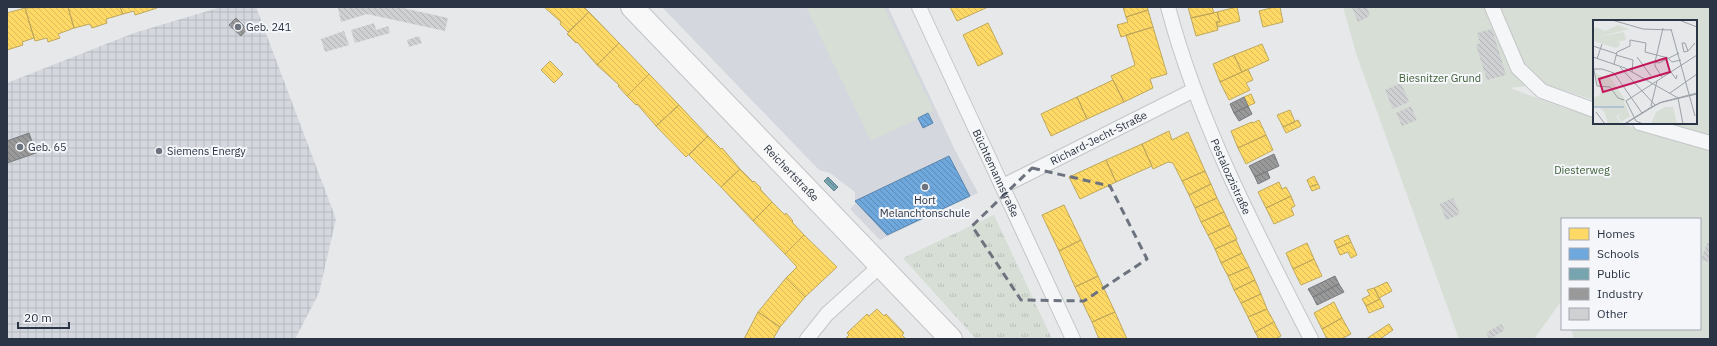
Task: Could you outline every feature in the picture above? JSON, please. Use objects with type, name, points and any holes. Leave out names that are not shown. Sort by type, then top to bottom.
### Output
[{"type":"main road","name":"Reichertstraße","points":[[632,7],[951,339]]},
{"type":"street","name":"Büchtemannstraße","points":[[919,7],[1073,339]]},
{"type":"street","name":"Pestalozzistraße","points":[[1168,7],[1194,90],[1241,198],[1312,339]]},
{"type":"street","points":[[1492,7],[1518,68],[1542,91],[1593,110]]},
{"type":"street","name":"Richard-Jecht-Straße","points":[[1002,186],[1194,90]]},
{"type":"street","points":[[1644,124],[1710,143]]},
{"type":"street","points":[[807,339],[827,314],[880,266]]},
{"type":"highlighted area","points":[[1032,168],[1110,186],[1147,259],[1084,301],[1021,300],[972,226]]},
{"type":"shaded area","name":"Siemens Energy","points":[[221,7],[256,7],[336,219],[319,293],[295,339],[7,339],[7,83],[134,33]]},
{"type":"shaded area","points":[[662,7],[888,7],[955,150],[978,193],[880,240],[850,209],[855,204],[855,192],[830,173],[819,170]]},
{"type":"green space","points":[[811,7],[884,7],[934,111],[871,141],[807,9]]},
{"type":"green space","name":"Biesnitzer Grund","points":[[1343,7],[1710,7],[1710,136],[1670,124],[1697,124],[1697,20],[1593,20],[1593,100],[1544,84],[1510,88],[1567,109],[1593,116],[1593,124],[1621,124],[1710,149],[1710,339],[1574,339],[1571,330],[1701,330],[1701,218],[1561,218],[1561,301],[1534,339],[1459,339],[1357,56]]},
{"type":"green space","points":[[994,215],[1052,339],[976,339],[903,258]]},
{"type":"building: Homes","points":[[68,7],[120,7],[123,14],[106,19],[107,23],[92,28],[90,24],[74,28]]},
{"type":"building: Homes","points":[[68,7],[74,28],[58,34],[60,38],[48,42],[47,38],[35,41],[25,8]]},
{"type":"building: Homes","points":[[120,7],[157,8],[135,15],[134,11],[123,14]]},
{"type":"building: Homes","points":[[544,7],[584,7],[589,12],[568,32],[560,24],[561,22]]},
{"type":"building: Homes","points":[[950,7],[988,7],[957,21]]},
{"type":"building: Homes","points":[[1123,7],[1147,7],[1148,10],[1126,17]]},
{"type":"building: Homes","points":[[1188,7],[1212,7],[1214,13],[1191,18]]},
{"type":"building: Homes","points":[[1237,7],[1240,21],[1218,27],[1216,22],[1220,22],[1217,12]]},
{"type":"building: Homes","points":[[1280,7],[1283,22],[1263,27],[1259,11]]},
{"type":"building: Homes","points":[[25,8],[34,38],[22,42],[23,45],[7,50],[7,13]]},
{"type":"building: Homes","points":[[1148,10],[1153,27],[1121,37],[1117,25],[1128,22],[1126,17]]},
{"type":"building: Homes","points":[[589,12],[619,43],[597,65],[577,42],[576,43],[567,34]]},
{"type":"building: Homes","points":[[1217,12],[1220,22],[1216,22],[1218,30],[1196,36],[1191,18]]},
{"type":"building: Homes","points":[[988,23],[1003,54],[978,66],[963,35]]},
{"type":"building: Homes","points":[[1153,27],[1167,74],[1150,79],[1153,88],[1124,102],[1111,76],[1135,65],[1126,35]]},
{"type":"building: Homes","points":[[619,43],[649,74],[627,96],[618,86],[619,85],[597,65]]},
{"type":"building: Homes","points":[[1262,44],[1269,60],[1242,72],[1234,55]]},
{"type":"building: Homes","points":[[1234,55],[1242,72],[1220,82],[1213,64]]},
{"type":"building: Homes","points":[[550,61],[563,74],[554,83],[541,70]]},
{"type":"building: Homes","points":[[1248,69],[1253,80],[1246,83],[1250,90],[1229,100],[1220,82]]},
{"type":"building: Homes","points":[[649,74],[679,105],[656,126],[637,104],[636,105],[627,96]]},
{"type":"building: Homes","points":[[1113,80],[1124,102],[1087,119],[1077,97]]},
{"type":"building: Homes","points":[[1251,94],[1255,103],[1248,106],[1244,97]]},
{"type":"building: Homes","points":[[1077,97],[1087,119],[1051,136],[1041,114]]},
{"type":"building: Homes","points":[[679,105],[708,136],[686,157],[656,126]]},
{"type":"building: Homes","points":[[1290,110],[1295,122],[1283,127],[1277,115]]},
{"type":"building: Homes","points":[[1259,120],[1266,135],[1238,148],[1231,131]]},
{"type":"building: Homes","points":[[1298,120],[1301,126],[1286,133],[1283,127]]},
{"type":"building: Homes","points":[[1169,131],[1172,140],[1188,132],[1205,171],[1182,181],[1173,163],[1168,162],[1153,169],[1142,144]]},
{"type":"building: Homes","points":[[1266,135],[1273,150],[1246,164],[1238,148]]},
{"type":"building: Homes","points":[[708,136],[721,149],[722,148],[740,169],[721,187],[689,155]]},
{"type":"building: Homes","points":[[1142,144],[1152,166],[1116,182],[1106,160]]},
{"type":"building: Homes","points":[[1106,160],[1116,182],[1080,199],[1069,177]]},
{"type":"building: Homes","points":[[740,169],[761,188],[760,189],[772,202],[753,221],[721,187]]},
{"type":"building: Homes","points":[[1205,171],[1211,184],[1189,195],[1182,181]]},
{"type":"building: Homes","points":[[1314,176],[1318,184],[1310,187],[1307,180]]},
{"type":"building: Homes","points":[[1279,182],[1282,189],[1286,187],[1291,196],[1266,208],[1258,192]]},
{"type":"building: Homes","points":[[1211,184],[1217,198],[1195,208],[1189,195]]},
{"type":"building: Homes","points":[[1318,184],[1320,188],[1312,191],[1310,187]]},
{"type":"building: Homes","points":[[1291,196],[1295,206],[1291,208],[1294,215],[1274,224],[1266,208]]},
{"type":"building: Homes","points":[[1217,198],[1224,212],[1201,222],[1195,208]]},
{"type":"building: Homes","points":[[772,202],[785,215],[786,213],[804,235],[785,254],[753,221]]},
{"type":"building: Homes","points":[[1064,205],[1081,240],[1059,251],[1042,215]]},
{"type":"building: Homes","points":[[1224,212],[1230,225],[1208,235],[1201,222]]},
{"type":"building: Homes","points":[[1230,225],[1237,239],[1215,249],[1208,235]]},
{"type":"building: Homes","points":[[804,235],[837,267],[805,297],[786,278],[797,267],[785,254]]},
{"type":"building: Homes","points":[[1348,235],[1351,242],[1337,248],[1334,241]]},
{"type":"building: Homes","points":[[1081,240],[1098,276],[1075,287],[1059,251]]},
{"type":"building: Homes","points":[[1236,240],[1242,253],[1221,263],[1215,249]]},
{"type":"building: Homes","points":[[1351,242],[1357,255],[1351,258],[1348,252],[1340,255],[1337,248]]},
{"type":"building: Homes","points":[[1307,243],[1314,259],[1293,269],[1286,253]]},
{"type":"building: Homes","points":[[1242,253],[1249,267],[1228,276],[1221,263]]},
{"type":"building: Homes","points":[[1314,259],[1322,276],[1301,285],[1293,269]]},
{"type":"building: Homes","points":[[1249,267],[1255,280],[1234,290],[1228,276]]},
{"type":"building: Homes","points":[[1098,276],[1115,312],[1092,322],[1075,287]]},
{"type":"building: Homes","points":[[786,278],[805,297],[780,327],[758,312]]},
{"type":"building: Homes","points":[[1255,280],[1261,294],[1241,303],[1234,290]]},
{"type":"building: Homes","points":[[1387,282],[1392,291],[1379,298],[1374,288]]},
{"type":"building: Homes","points":[[1374,288],[1380,299],[1366,306],[1362,299],[1370,295],[1367,290]]},
{"type":"building: Homes","points":[[1261,294],[1267,309],[1248,317],[1241,303]]},
{"type":"building: Homes","points":[[1380,299],[1384,307],[1369,313],[1366,306]]},
{"type":"building: Homes","points":[[1334,302],[1342,318],[1322,329],[1314,313]]},
{"type":"building: Homes","points":[[877,309],[884,316],[886,314],[904,333],[902,335],[906,339],[845,339],[849,335],[847,333],[867,314],[869,316]]},
{"type":"building: Homes","points":[[1267,309],[1274,322],[1255,332],[1248,317]]},
{"type":"building: Homes","points":[[758,312],[780,327],[773,339],[744,339]]},
{"type":"building: Homes","points":[[1115,312],[1127,339],[1099,339],[1092,322]]},
{"type":"building: Homes","points":[[1342,318],[1351,334],[1341,339],[1327,339],[1322,329]]},
{"type":"building: Homes","points":[[1274,322],[1281,336],[1275,339],[1259,339],[1255,332]]},
{"type":"building: Homes","points":[[1389,324],[1393,330],[1380,339],[1366,339]]},
{"type":"building: Schools","points":[[928,113],[933,123],[923,128],[918,118]]},
{"type":"building: Schools","name":"Hort Melanchtonschule","points":[[949,156],[970,196],[887,235],[855,201]]},
{"type":"building: Public","points":[[828,177],[838,187],[834,191],[824,181]]},
{"type":"building: Industry","name":"Geb. 241","points":[[236,18],[247,29],[241,36],[229,25]]},
{"type":"building: Industry","points":[[1244,97],[1248,106],[1234,113],[1230,104]]},
{"type":"building: Industry","points":[[1248,106],[1252,114],[1239,121],[1234,113]]},
{"type":"building: Industry","name":"Geb. 65","points":[[29,133],[36,153],[7,163],[7,141]]},
{"type":"building: Industry","points":[[1274,154],[1279,166],[1255,177],[1249,166]]},
{"type":"building: Industry","points":[[1267,171],[1270,178],[1258,184],[1255,177]]},
{"type":"building: Industry","points":[[1335,276],[1339,284],[1313,297],[1308,289]]},
{"type":"building: Industry","points":[[1339,284],[1344,292],[1317,305],[1313,297]]},
{"type":"building: Other","points":[[398,7],[448,18],[445,31],[367,14],[341,22],[338,8]]},
{"type":"building: Other","points":[[1352,7],[1367,7],[1370,16],[1358,22]]},
{"type":"building: Other","points":[[374,23],[376,30],[388,26],[390,33],[355,43],[351,30]]},
{"type":"building: Other","points":[[1492,29],[1506,75],[1487,80],[1476,45],[1480,43],[1477,33]]},
{"type":"building: Other","points":[[344,31],[349,45],[325,52],[321,39]]},
{"type":"building: Other","points":[[419,36],[422,43],[409,47],[407,40]]},
{"type":"building: Other","points":[[1401,83],[1409,102],[1393,109],[1385,90]]},
{"type":"building: Other","points":[[1411,106],[1417,120],[1402,126],[1396,113]]},
{"type":"building: Other","points":[[1453,198],[1460,214],[1446,220],[1440,204]]},
{"type":"building: Other","points":[[1707,243],[1710,244],[1710,262],[1701,260]]},
{"type":"building: Other","points":[[1501,324],[1505,330],[1490,339],[1486,333]]},
{"type":"place","name":"Geb. 241","points":[[238,27]]},
{"type":"place","name":"Geb. 65","points":[[20,147]]},
{"type":"place","name":"Siemens Energy","points":[[159,151]]},
{"type":"place","name":"Hort Melanchtonschule","points":[[925,187]]},
{"type":"park label","name":"Diesterweg","points":[[1582,170]]}]
